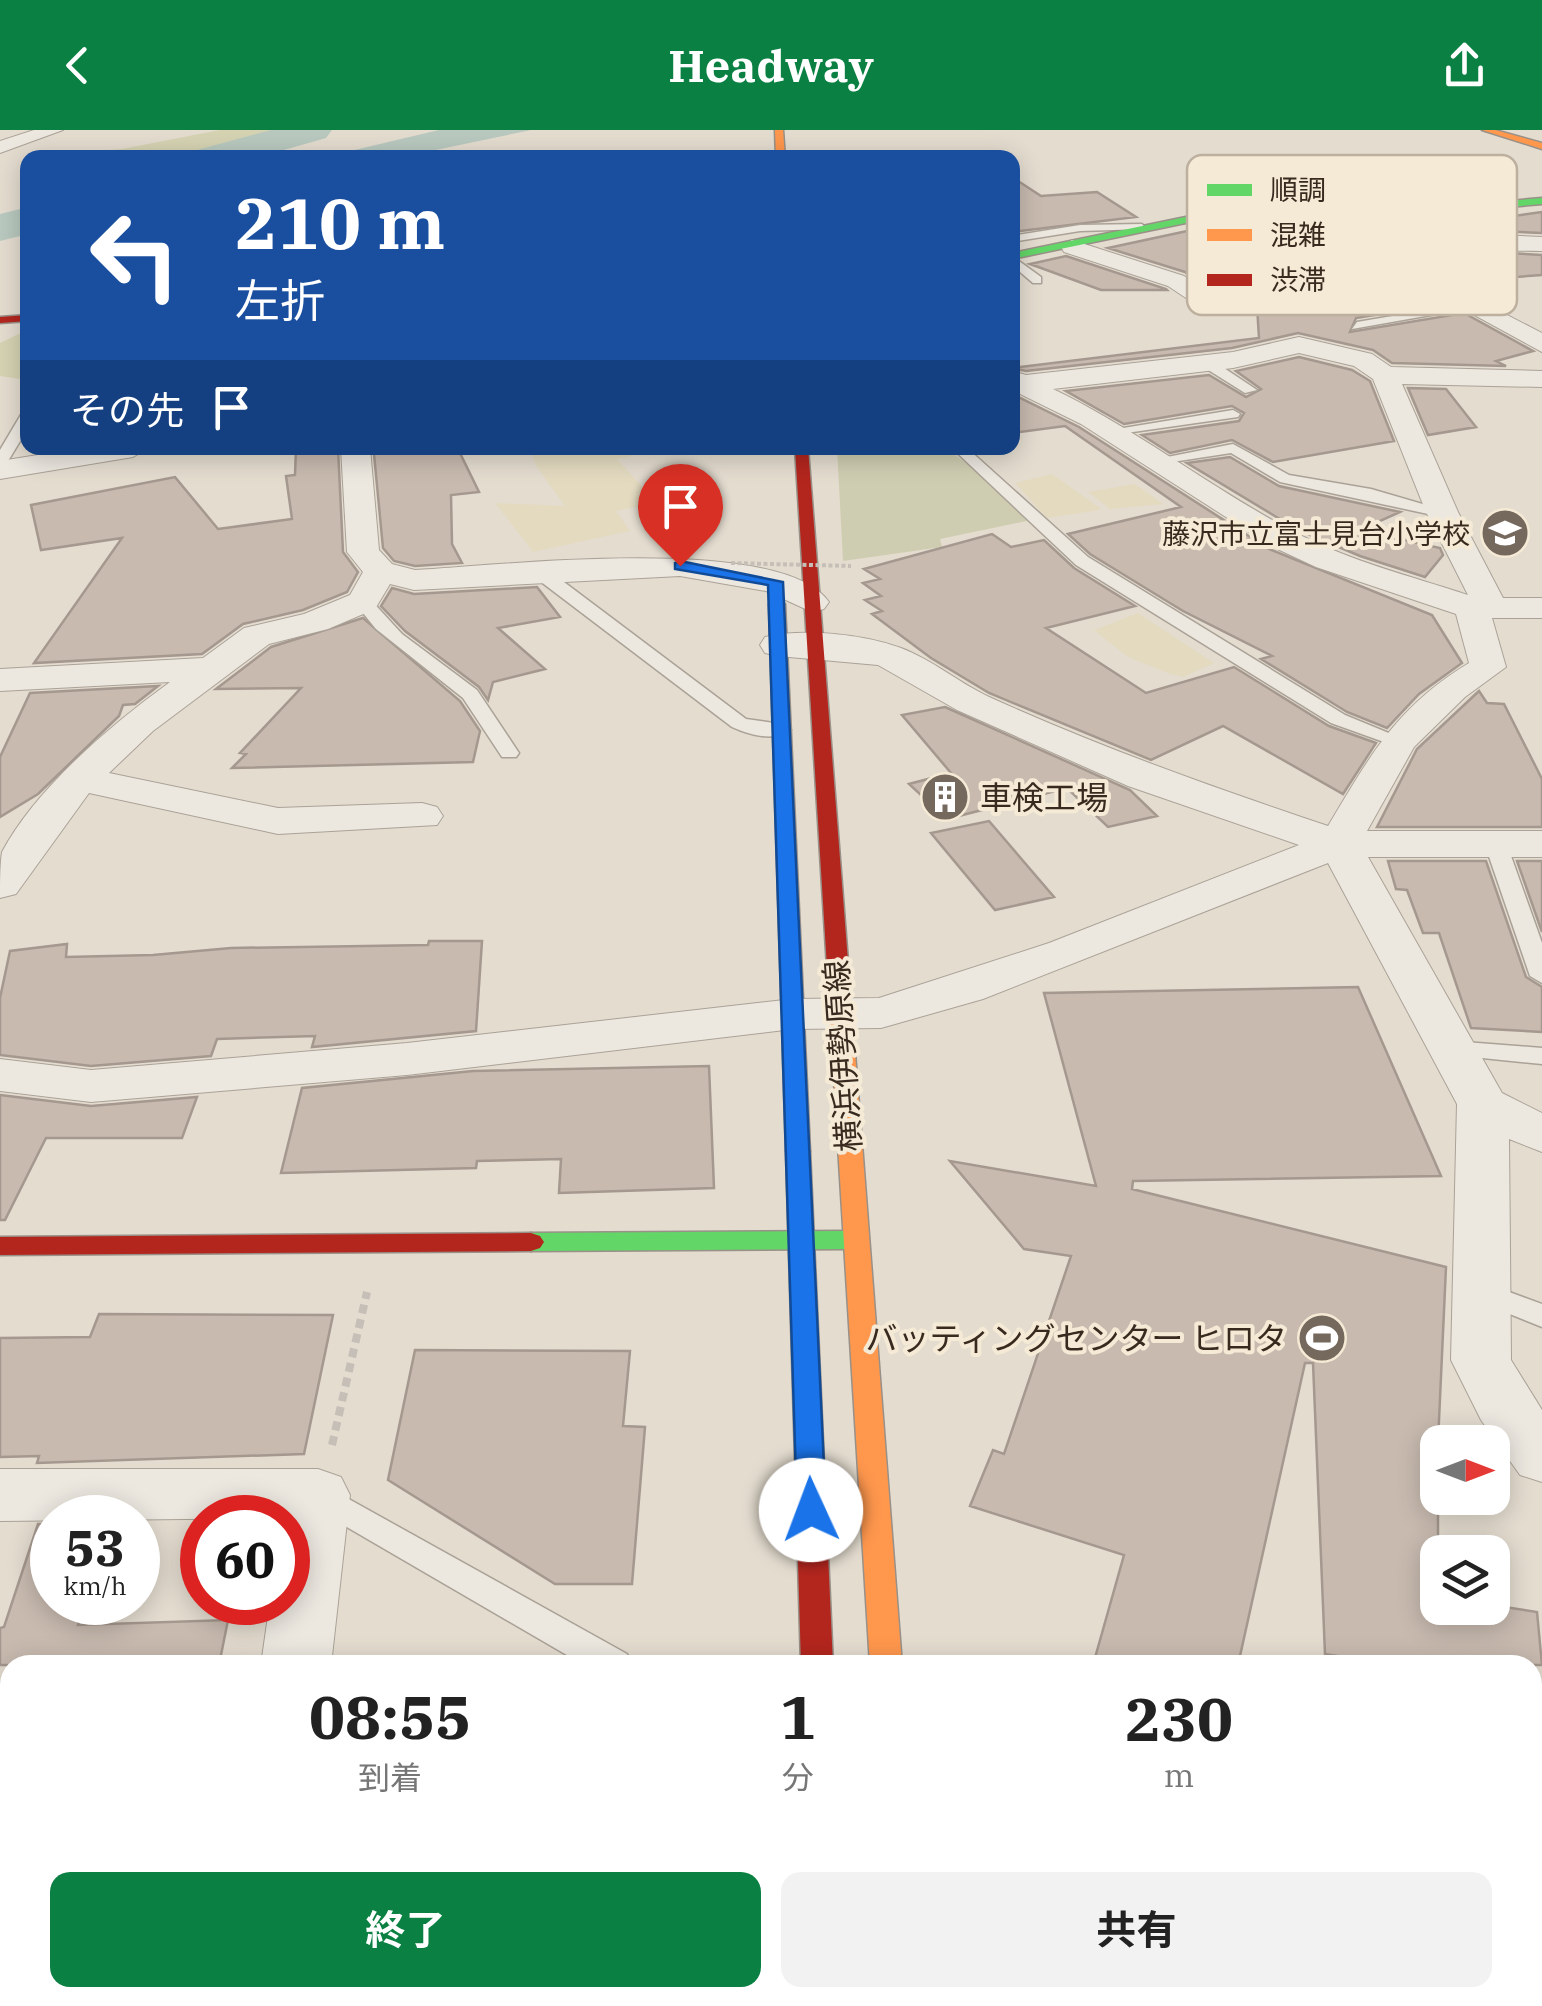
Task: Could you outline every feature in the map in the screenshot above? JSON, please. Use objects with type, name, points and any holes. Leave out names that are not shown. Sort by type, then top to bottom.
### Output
[{"type":"main road","points":[[1486,130],[1542,146]]},
{"type":"main road","points":[[1517,203],[1542,201]]},
{"type":"main road","points":[[1020,256],[1072,247],[1187,217]]},
{"type":"main road","name":"横浜伊勢原線","points":[[802,455],[812,602],[797,645],[781,730],[816,1014],[855,1240],[885,1655]]},
{"type":"main road","name":"横浜伊勢原線","points":[[776,572],[821,729],[816,1014],[803,1240],[816,1655]]},
{"type":"main road","points":[[0,1246],[855,1240]]},
{"type":"street","points":[[0,147],[53,130]]},
{"type":"street","points":[[1517,243],[1542,244]]},
{"type":"street","points":[[1072,247],[1176,281],[1187,288]]},
{"type":"street","points":[[1176,281],[1187,280]]},
{"type":"street","points":[[1492,315],[1542,344]]},
{"type":"street","points":[[0,1075],[92,1086],[407,1059],[816,1014],[881,1012],[966,989],[1339,844],[1398,741],[1452,689],[1488,667],[1481,608],[1384,375],[1363,360],[1299,345],[1207,363],[1020,382]]},
{"type":"street","points":[[1384,375],[1542,379]]},
{"type":"street","points":[[1020,383],[1112,431],[1282,539],[1328,560],[1481,608],[1542,608]]},
{"type":"street","points":[[0,467],[66,455]]},
{"type":"street","points":[[355,455],[362,552],[371,587]]},
{"type":"street","points":[[0,885],[79,779],[139,722],[258,636],[316,622],[371,587],[538,571],[680,566],[776,572],[812,602]]},
{"type":"street","points":[[797,645],[890,656],[970,702],[1142,777],[1339,844],[1542,844]]},
{"type":"street","points":[[2,684],[212,669]]},
{"type":"street","points":[[781,730],[821,729]]},
{"type":"street","points":[[79,779],[278,821],[422,816]]},
{"type":"street","points":[[1339,844],[1483,1104],[1480,1360],[1503,1402],[1542,1456]]},
{"type":"street","points":[[1483,1104],[1542,1135]]},
{"type":"street","points":[[0,1495],[318,1495],[297,1655]]},
{"type":"lane","points":[[1020,238],[1080,228],[1144,228]]},
{"type":"lane","points":[[1020,264],[1037,280]]},
{"type":"lane","points":[[1357,326],[1422,315]]},
{"type":"lane","points":[[1207,363],[1250,390]]},
{"type":"lane","points":[[1112,431],[1233,414]]},
{"type":"lane","points":[[0,467],[20,429]]},
{"type":"lane","points":[[1159,460],[1233,448],[1285,479],[1371,494],[1442,512]]},
{"type":"lane","points":[[967,455],[1082,561],[1323,711],[1398,741]]},
{"type":"lane","points":[[538,571],[739,723],[752,729],[781,730]]},
{"type":"lane","points":[[371,587],[372,619],[420,651],[474,698],[509,753]]},
{"type":"lane","points":[[1495,842],[1542,976]]},
{"type":"lane","points":[[1452,1049],[1542,1056]]},
{"type":"lane","points":[[1482,1292],[1542,1316]]},
{"type":"lane","points":[[318,1495],[598,1655]]},
{"type":"path","points":[[731,563],[851,566]]},
{"type":"path","points":[[318,1495],[376,1246]]},
{"type":"shaded area","points":[[220,130],[276,130],[199,150],[108,150]]},
{"type":"shaded area","points":[[439,130],[531,130],[435,150],[355,150]]},
{"type":"shaded area","points":[[20,333],[20,379],[0,376],[0,343]]},
{"type":"shaded area","points":[[532,455],[631,455],[617,459],[657,503],[616,511],[630,531],[533,552],[495,503],[565,506]]},
{"type":"shaded area","points":[[837,455],[955,455],[991,482],[1027,521],[940,539],[942,547],[843,561]]},
{"type":"shaded area","points":[[1052,474],[1100,510],[1047,518],[1015,483]]},
{"type":"shaded area","points":[[1135,484],[1163,504],[1110,509],[1088,492]]},
{"type":"shaded area","points":[[1138,613],[1214,663],[1183,677],[1170,674],[1128,657],[1094,630]]},
{"type":"building","points":[[1020,182],[1041,196],[1097,192],[1136,217],[1020,231]]},
{"type":"building","points":[[1542,212],[1542,233],[1517,232],[1517,216]]},
{"type":"building","points":[[1187,231],[1187,273],[1185,272],[1108,248]]},
{"type":"building","points":[[1517,254],[1542,255],[1542,275],[1517,277]]},
{"type":"building","points":[[1066,256],[1167,290],[1101,290],[1030,264]]},
{"type":"building","points":[[1258,315],[1374,315],[1356,318],[1350,332],[1468,315],[1533,351],[1496,361],[1506,366],[1392,363],[1373,350],[1298,333],[1232,348],[1020,370],[1259,338]]},
{"type":"building","points":[[1299,357],[1352,370],[1370,381],[1394,441],[1273,462],[1232,440],[1170,453],[1142,435],[1239,421],[1244,413],[1232,406],[1124,424],[1066,391],[1209,375],[1246,397],[1261,389],[1236,371]]},
{"type":"building","points":[[1408,388],[1446,389],[1476,427],[1428,435]]},
{"type":"building","points":[[1020,398],[1079,427],[1269,549],[1432,615],[1462,663],[1419,694],[1387,728],[1347,712],[1261,659],[1272,656],[1183,611],[1090,554],[1068,534],[1181,507],[1065,426],[1020,432]]},
{"type":"building","points":[[296,455],[338,455],[343,552],[358,572],[347,592],[303,610],[243,624],[202,654],[34,663],[122,538],[41,550],[31,505],[175,477],[218,529],[292,519],[286,476],[295,475]]},
{"type":"building","points":[[374,455],[461,455],[479,492],[451,495],[452,544],[462,563],[415,566],[394,561],[383,548]]},
{"type":"building","points":[[1230,457],[1279,486],[1400,512],[1360,530],[1440,548],[1443,555],[1425,577],[1360,556],[1298,530],[1187,463]]},
{"type":"building","points":[[992,534],[1011,547],[1044,540],[1074,568],[1135,606],[1046,628],[1146,693],[1234,667],[1329,726],[1376,743],[1343,794],[1223,726],[1151,760],[989,693],[931,658],[872,614],[882,611],[865,600],[881,596],[863,583],[880,579],[864,569]]},
{"type":"building","points":[[537,587],[560,617],[498,628],[545,669],[493,682],[488,700],[479,687],[405,631],[381,606],[392,588],[414,594]]},
{"type":"building","points":[[363,618],[460,701],[480,731],[473,762],[232,768],[246,754],[240,753],[301,688],[216,689],[271,647]]},
{"type":"building","points":[[158,686],[135,704],[123,705],[119,716],[38,794],[0,817],[0,757],[30,693]]},
{"type":"building","points":[[1479,691],[1487,703],[1504,704],[1542,779],[1542,827],[1377,827],[1417,749]]},
{"type":"building","points":[[945,707],[1130,790],[1157,816],[1108,827],[1067,788],[947,819],[909,784],[951,773],[902,715]]},
{"type":"building","points":[[989,821],[1054,897],[995,910],[931,833]]},
{"type":"building","points":[[1388,861],[1486,861],[1526,977],[1542,987],[1542,1032],[1471,1028],[1439,933],[1423,933],[1407,890],[1396,889]]},
{"type":"building","points":[[1517,861],[1542,861],[1542,932]]},
{"type":"building","points":[[429,941],[482,941],[476,1031],[312,1047],[315,1036],[217,1039],[211,1056],[91,1066],[0,1055],[0,998],[10,951],[67,944],[66,957],[153,955],[231,948],[428,945]]},
{"type":"building","points":[[1358,987],[1441,1176],[1133,1181],[1132,1189],[1446,1267],[1439,1425],[1420,1425],[1420,1515],[1438,1515],[1438,1535],[1420,1535],[1420,1625],[1510,1625],[1510,1608],[1537,1612],[1541,1655],[1325,1654],[1313,1363],[1305,1363],[1240,1655],[1096,1655],[1124,1555],[970,1506],[993,1450],[1004,1454],[1071,1256],[1024,1249],[950,1161],[1096,1186],[1044,993]]},
{"type":"building","points":[[709,1066],[714,1188],[559,1193],[561,1159],[477,1161],[476,1168],[281,1173],[302,1088],[473,1071]]},
{"type":"building","points":[[0,1095],[91,1106],[197,1097],[182,1138],[46,1138],[5,1220],[0,1220]]},
{"type":"building","points":[[99,1314],[333,1315],[304,1454],[37,1463],[39,1456],[0,1457],[0,1338],[90,1337]]},
{"type":"building","points":[[415,1350],[630,1351],[623,1426],[645,1427],[632,1584],[555,1584],[388,1480]]},
{"type":"building","points":[[30,1548],[30,1625],[180,1622],[180,1625],[227,1625],[221,1655],[0,1655],[0,1628],[4,1627]]},
{"type":"waterway","points":[[240,150],[313,130]]},
{"type":"waterway","points":[[0,228],[20,222]]},
{"type":"traffic: fast","points":[[1517,203],[1542,201]]},
{"type":"traffic: fast","points":[[1020,254],[1187,220]]},
{"type":"traffic: fast","points":[[531,1242],[847,1240]]},
{"type":"traffic: slow","points":[[779,130],[780,150]]},
{"type":"traffic: slow","points":[[1486,130],[1542,146]]},
{"type":"traffic: slow","points":[[777,604],[798,1151]]},
{"type":"traffic: slow","points":[[840,1000],[885,1655]]},
{"type":"traffic: jam","points":[[0,320],[20,319]]},
{"type":"traffic: jam","points":[[801,455],[840,1000]]},
{"type":"traffic: jam","points":[[798,1151],[817,1655]]},
{"type":"traffic: jam","points":[[0,1246],[531,1242]]},
{"type":"place","name":"藤沢市立富士見台小学校","points":[[1505,533]]},
{"type":"place","name":"車検工場","points":[[945,797]]},
{"type":"place","name":"バッティングセンター ヒロタ","points":[[1322,1338]]},
{"type":"route","points":[[680,566],[776,582],[811,1510]]}]
